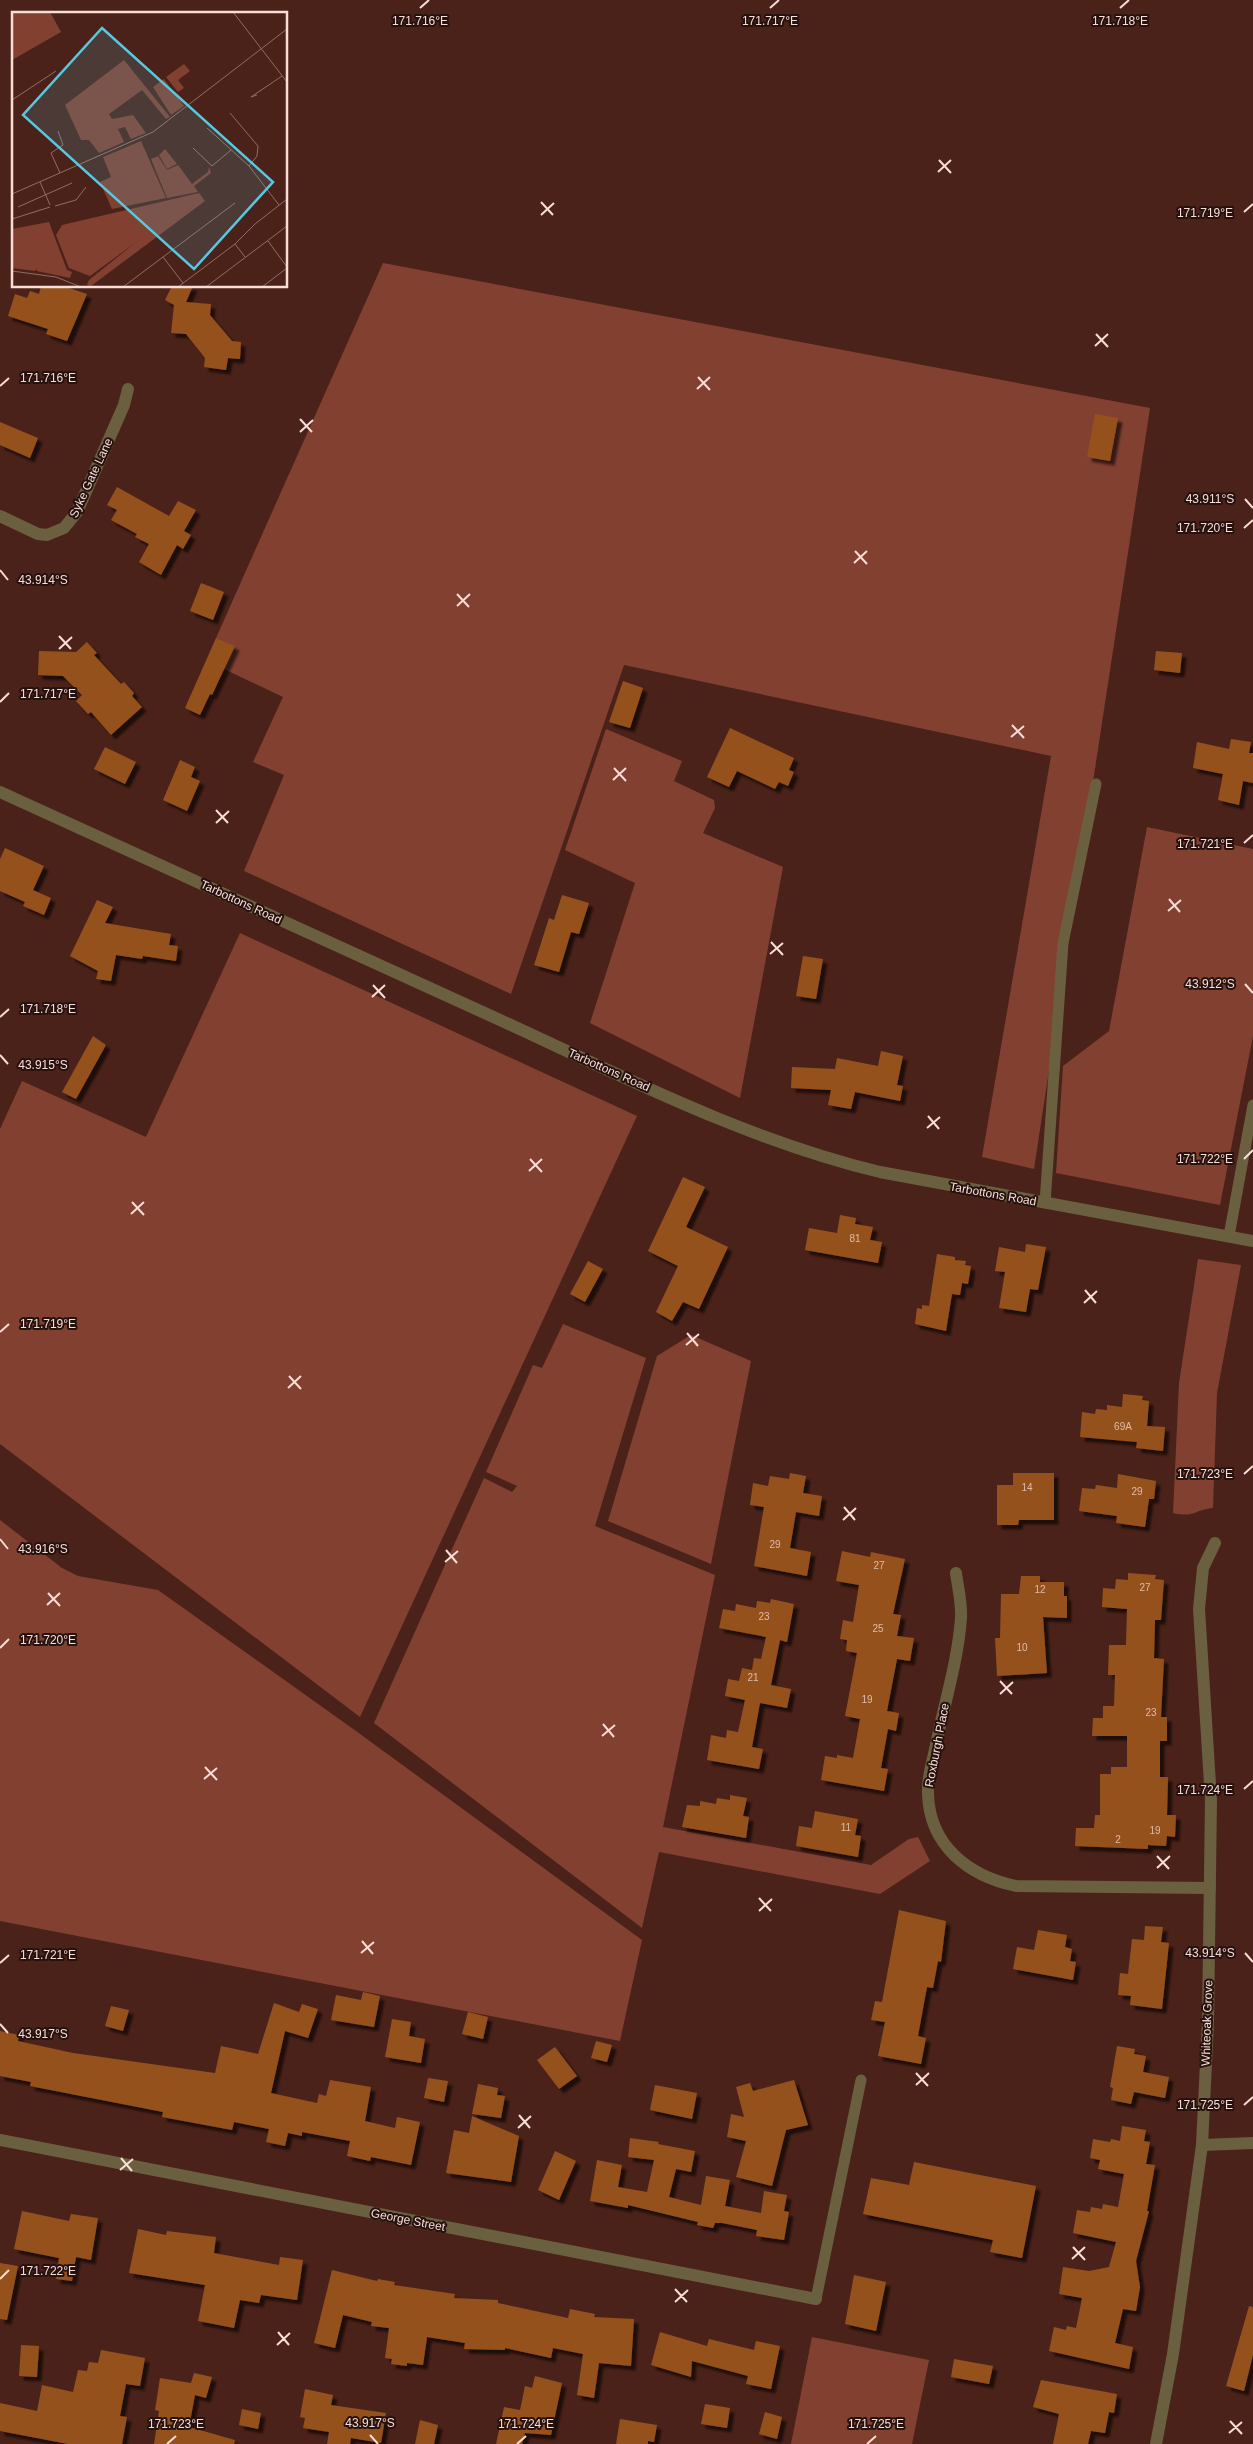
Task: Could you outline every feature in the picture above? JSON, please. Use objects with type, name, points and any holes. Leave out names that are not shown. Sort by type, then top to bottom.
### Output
[{"type":"street","name":"Syke Gate Lane","points":[[0,516],[38,534],[47,535],[64,528],[77,512],[124,405],[128,389]]},
{"type":"street","name":"Tarbottons Road","points":[[0,792],[530,1034],[769,1140],[843,1163],[880,1172],[1253,1240]]},
{"type":"street","name":"Whiteoak Grove","points":[[1156,2444],[1173,2354],[1202,2145],[1208,2022],[1211,1800],[1209,1742],[1199,1609],[1203,1568],[1215,1543]]},
{"type":"street","name":"Roxburgh Place","points":[[956,1573],[961,1617],[927,1792],[933,1825],[950,1852],[963,1865],[977,1874],[995,1882],[1016,1886],[1210,1888]]},
{"type":"street","name":"George Street","points":[[0,2140],[816,2299]]},
{"type":"street","points":[[1202,2145],[1253,2143]]},
{"type":"lane","points":[[1045,1203],[1063,943],[1096,784]]},
{"type":"lane","points":[[1229,1236],[1253,1105]]},
{"type":"lane","points":[[816,2299],[861,2080]]},
{"type":"shaded area","points":[[383,263],[1150,408],[1034,1169],[982,1157],[1051,756],[624,665],[511,994],[244,871],[284,775],[253,762],[283,697],[224,669],[234,646],[216,638]]},
{"type":"shaded area","points":[[606,729],[682,761],[674,781],[714,800],[715,808],[703,833],[783,867],[740,1098],[590,1023],[635,883],[565,850]]},
{"type":"shaded area","points":[[1147,827],[1253,849],[1253,1036],[1220,1205],[1056,1173],[1063,1066],[1109,1031]]},
{"type":"shaded area","points":[[240,933],[637,1116],[360,1717],[0,1444],[0,1129],[22,1081],[146,1137]]},
{"type":"shaded area","points":[[1198,1259],[1241,1265],[1217,1393],[1213,1508],[1186,1515],[1173,1513],[1179,1383]]},
{"type":"shaded area","points":[[563,1324],[646,1358],[595,1526],[715,1575],[663,1827],[871,1865],[909,1839],[918,1837],[930,1861],[880,1894],[659,1852],[642,1928],[374,1723],[484,1478],[512,1492],[517,1486],[486,1472],[533,1365],[542,1368]]},
{"type":"shaded area","points":[[691,1335],[751,1361],[711,1564],[608,1521],[657,1356]]},
{"type":"shaded area","points":[[0,1520],[62,1568],[78,1576],[158,1590],[356,1731],[642,1940],[620,2041],[0,1921]]},
{"type":"shaded area","points":[[812,2337],[929,2360],[912,2444],[791,2444]]},
{"type":"building","points":[[40,288],[69,288],[87,294],[67,341],[46,334],[48,329],[8,316],[15,294],[27,298],[30,291],[39,294]]},
{"type":"building","points":[[171,288],[192,288],[186,302],[211,304],[210,315],[232,341],[241,342],[240,359],[228,358],[226,370],[204,367],[205,358],[186,334],[171,333],[174,305],[165,300]]},
{"type":"building","points":[[1095,414],[1118,418],[1110,461],[1087,457]]},
{"type":"building","points":[[0,422],[38,438],[30,458],[0,445]]},
{"type":"building","points":[[117,487],[169,516],[178,501],[196,510],[184,531],[191,535],[183,549],[177,545],[161,575],[139,562],[149,544],[135,537],[137,534],[111,520],[117,510],[107,505]]},
{"type":"building","points":[[201,583],[224,592],[213,620],[190,611]]},
{"type":"building","points":[[216,638],[235,646],[212,695],[210,694],[200,715],[185,708]]},
{"type":"building","points":[[87,642],[97,653],[94,655],[121,684],[124,682],[134,693],[132,696],[142,707],[111,735],[91,712],[88,714],[76,701],[82,695],[63,676],[38,675],[39,651],[76,652]]},
{"type":"building","points":[[1156,651],[1182,653],[1180,673],[1154,670]]},
{"type":"building","points":[[623,681],[643,688],[630,728],[609,722]]},
{"type":"building","points":[[730,728],[794,758],[789,770],[794,772],[788,786],[779,782],[775,789],[737,771],[729,787],[707,777]]},
{"type":"building","points":[[1231,739],[1251,742],[1249,753],[1253,753],[1253,783],[1243,781],[1239,805],[1218,800],[1223,774],[1193,768],[1197,742],[1229,749]]},
{"type":"building","points":[[105,747],[136,762],[125,784],[94,769]]},
{"type":"building","points":[[180,760],[195,767],[191,777],[200,781],[187,811],[163,800]]},
{"type":"building","points":[[5,848],[44,866],[33,890],[51,898],[44,915],[23,906],[25,902],[0,891],[0,859]]},
{"type":"building","points":[[562,895],[589,903],[579,934],[571,932],[559,972],[534,965],[549,918],[554,920]]},
{"type":"building","points":[[97,900],[113,907],[105,923],[171,934],[169,945],[178,946],[176,961],[143,956],[142,959],[116,955],[111,981],[96,979],[98,971],[70,956]]},
{"type":"building","points":[[803,956],[823,959],[816,999],[796,996]]},
{"type":"building","points":[[93,1036],[106,1045],[76,1099],[62,1092]]},
{"type":"building","points":[[881,1051],[903,1056],[897,1085],[903,1086],[900,1101],[855,1092],[851,1109],[828,1105],[831,1090],[791,1088],[792,1067],[835,1069],[837,1058],[878,1066]]},
{"type":"building","points":[[683,1177],[705,1187],[686,1227],[728,1247],[699,1309],[683,1302],[672,1321],[656,1312],[678,1266],[648,1251]]},
{"type":"building","points":[[840,1215],[856,1218],[855,1224],[873,1227],[870,1240],[882,1242],[878,1263],[805,1250],[809,1228],[837,1233]]},
{"type":"building","points":[[1026,1244],[1046,1247],[1038,1290],[1030,1289],[1026,1312],[999,1308],[1005,1272],[995,1271],[999,1247],[1025,1252]]},
{"type":"building","points":[[937,1254],[955,1257],[955,1260],[966,1261],[965,1265],[971,1266],[968,1284],[962,1283],[960,1295],[952,1294],[946,1331],[915,1324],[917,1308],[922,1309],[922,1305],[929,1306]]},
{"type":"building","points":[[588,1261],[603,1269],[585,1302],[570,1294]]},
{"type":"building","points":[[1123,1394],[1143,1396],[1142,1400],[1149,1401],[1147,1426],[1165,1427],[1163,1451],[1136,1448],[1137,1442],[1080,1437],[1082,1412],[1095,1414],[1096,1409],[1107,1410],[1107,1405],[1122,1407]]},
{"type":"building","points":[[790,1473],[806,1476],[803,1493],[822,1496],[819,1516],[796,1512],[790,1548],[811,1552],[807,1576],[754,1566],[764,1507],[750,1505],[753,1483],[768,1486],[770,1476],[789,1479]]},
{"type":"building","points":[[1013,1473],[1054,1473],[1054,1520],[1019,1520],[1018,1525],[997,1525],[997,1485],[1013,1485]]},
{"type":"building","points":[[1118,1474],[1156,1481],[1154,1499],[1149,1499],[1145,1527],[1116,1523],[1117,1516],[1079,1511],[1082,1488],[1095,1489],[1096,1485],[1117,1488]]},
{"type":"building","points":[[842,1551],[870,1557],[871,1552],[905,1559],[893,1614],[901,1615],[897,1636],[914,1638],[910,1661],[897,1659],[887,1711],[899,1713],[896,1731],[888,1729],[881,1768],[888,1769],[884,1791],[821,1780],[825,1756],[837,1758],[837,1755],[853,1758],[860,1719],[845,1716],[857,1653],[846,1651],[847,1640],[840,1639],[843,1620],[853,1622],[859,1585],[836,1581]]},
{"type":"building","points":[[1128,1573],[1156,1575],[1155,1579],[1164,1580],[1161,1620],[1155,1620],[1154,1658],[1164,1659],[1161,1717],[1167,1717],[1167,1741],[1160,1741],[1160,1777],[1168,1777],[1167,1815],[1176,1815],[1175,1837],[1167,1836],[1166,1846],[1148,1845],[1148,1849],[1075,1846],[1076,1828],[1094,1828],[1095,1815],[1100,1815],[1100,1774],[1111,1774],[1111,1767],[1127,1767],[1127,1736],[1092,1736],[1093,1718],[1103,1718],[1103,1706],[1114,1706],[1115,1675],[1108,1675],[1109,1645],[1126,1645],[1127,1609],[1102,1607],[1103,1588],[1115,1589],[1116,1579],[1128,1580]]},
{"type":"building","points":[[1021,1576],[1040,1576],[1040,1582],[1064,1582],[1064,1596],[1067,1596],[1067,1618],[1043,1617],[1047,1673],[997,1676],[995,1638],[1000,1638],[1001,1594],[1019,1594]]},
{"type":"building","points":[[771,1599],[794,1604],[787,1642],[780,1640],[771,1685],[791,1689],[787,1708],[760,1703],[752,1747],[763,1749],[759,1769],[707,1760],[711,1735],[726,1738],[727,1730],[738,1732],[745,1700],[725,1696],[728,1679],[739,1681],[742,1668],[752,1670],[754,1658],[761,1659],[766,1637],[719,1628],[723,1609],[735,1611],[736,1604],[756,1608],[757,1601],[770,1603]]},
{"type":"building","points":[[730,1795],[747,1798],[743,1816],[749,1817],[746,1838],[682,1827],[687,1805],[700,1806],[700,1801],[716,1804],[717,1798],[730,1800]]},
{"type":"building","points":[[815,1811],[858,1819],[855,1835],[861,1836],[858,1857],[796,1846],[799,1826],[812,1828]]},
{"type":"building","points":[[899,1910],[946,1921],[941,1962],[938,1961],[933,1988],[927,1987],[918,2036],[926,2038],[921,2064],[878,2056],[885,2022],[871,2020],[875,2001],[882,2002]]},
{"type":"building","points":[[1145,1926],[1163,1927],[1161,1942],[1169,1943],[1162,2009],[1130,2005],[1131,1996],[1118,1995],[1120,1973],[1128,1974],[1132,1939],[1144,1940]]},
{"type":"building","points":[[1038,1930],[1067,1935],[1065,1947],[1072,1949],[1070,1961],[1076,1962],[1073,1980],[1013,1969],[1017,1947],[1034,1950]]},
{"type":"building","points":[[363,1992],[380,1996],[374,2027],[331,2020],[336,1995],[361,2000]]},
{"type":"building","points":[[274,2003],[299,2012],[302,2004],[318,2009],[308,2038],[285,2031],[271,2093],[317,2103],[319,2094],[326,2096],[330,2080],[371,2087],[365,2121],[395,2128],[397,2117],[420,2122],[411,2165],[371,2157],[370,2161],[347,2156],[350,2141],[302,2132],[302,2136],[288,2133],[285,2146],[266,2142],[269,2129],[234,2122],[232,2130],[162,2117],[163,2112],[30,2086],[31,2082],[0,2076],[0,2031],[19,2035],[18,2041],[73,2053],[215,2073],[221,2046],[258,2054]]},
{"type":"building","points":[[111,2006],[129,2010],[123,2031],[105,2026]]},
{"type":"building","points":[[468,2012],[488,2017],[483,2039],[462,2034]]},
{"type":"building","points":[[392,2019],[411,2022],[409,2036],[425,2039],[421,2063],[385,2057]]},
{"type":"building","points":[[596,2041],[612,2045],[607,2062],[591,2058]]},
{"type":"building","points":[[1117,2046],[1135,2049],[1134,2054],[1146,2056],[1143,2072],[1169,2077],[1165,2098],[1134,2092],[1131,2104],[1111,2100],[1113,2088],[1110,2087]]},
{"type":"building","points":[[555,2047],[577,2076],[559,2089],[537,2060]]},
{"type":"building","points":[[428,2078],[448,2081],[444,2102],[424,2098]]},
{"type":"building","points":[[794,2080],[808,2125],[786,2130],[772,2186],[736,2177],[746,2141],[727,2137],[731,2114],[744,2117],[736,2087],[750,2083],[753,2091]]},
{"type":"building","points":[[478,2084],[498,2088],[497,2095],[505,2096],[501,2118],[472,2114]]},
{"type":"building","points":[[655,2085],[697,2093],[692,2119],[650,2110]]},
{"type":"building","points":[[472,2116],[519,2136],[511,2182],[446,2173],[454,2130],[469,2133]]},
{"type":"building","points":[[1122,2126],[1146,2130],[1144,2141],[1150,2142],[1146,2164],[1155,2165],[1147,2211],[1149,2211],[1136,2261],[1140,2287],[1136,2311],[1123,2309],[1115,2343],[1133,2347],[1129,2369],[1049,2351],[1054,2327],[1066,2330],[1067,2326],[1076,2328],[1082,2298],[1059,2294],[1063,2267],[1089,2271],[1109,2267],[1116,2242],[1073,2233],[1077,2210],[1090,2212],[1091,2207],[1102,2209],[1103,2204],[1118,2207],[1124,2174],[1098,2169],[1100,2160],[1090,2158],[1093,2139],[1110,2142],[1111,2139],[1120,2141]]},
{"type":"building","points":[[630,2138],[659,2142],[658,2144],[695,2151],[691,2172],[676,2169],[669,2197],[701,2205],[706,2176],[730,2180],[725,2206],[761,2213],[764,2191],[787,2195],[784,2211],[789,2212],[784,2240],[756,2236],[757,2230],[722,2223],[715,2223],[713,2228],[697,2225],[698,2222],[628,2205],[628,2208],[590,2201],[597,2160],[622,2165],[618,2187],[647,2192],[654,2160],[628,2157]]},
{"type":"building","points":[[555,2151],[576,2161],[559,2200],[538,2190]]},
{"type":"building","points":[[914,2162],[1036,2186],[1022,2258],[990,2252],[993,2240],[863,2214],[871,2178],[909,2185]]},
{"type":"building","points":[[22,2211],[69,2221],[71,2214],[98,2218],[91,2260],[76,2257],[72,2281],[56,2279],[59,2258],[14,2249]]},
{"type":"building","points":[[138,2229],[166,2235],[167,2231],[216,2237],[214,2253],[279,2265],[280,2257],[303,2260],[297,2300],[261,2295],[259,2303],[240,2300],[234,2328],[198,2321],[205,2285],[129,2273]]},
{"type":"building","points":[[0,2263],[18,2266],[7,2320],[0,2319]]},
{"type":"building","points":[[332,2270],[377,2281],[378,2279],[395,2282],[394,2285],[455,2294],[454,2298],[498,2300],[498,2303],[568,2318],[570,2309],[595,2314],[594,2317],[634,2319],[631,2366],[599,2363],[594,2398],[577,2395],[583,2354],[553,2348],[551,2358],[505,2348],[505,2350],[464,2349],[465,2343],[427,2337],[423,2365],[391,2364],[392,2359],[385,2358],[389,2328],[371,2326],[372,2322],[343,2315],[335,2348],[314,2343]]},
{"type":"building","points":[[854,2275],[886,2282],[876,2331],[845,2324]]},
{"type":"building","points":[[1249,2306],[1253,2307],[1253,2355],[1244,2391],[1226,2386]]},
{"type":"building","points":[[660,2332],[707,2346],[709,2339],[754,2350],[756,2341],[780,2346],[771,2389],[746,2384],[748,2376],[692,2361],[691,2377],[651,2365]]},
{"type":"building","points":[[21,2345],[39,2346],[37,2377],[19,2376]]},
{"type":"building","points":[[101,2350],[145,2358],[140,2386],[126,2384],[120,2416],[127,2417],[122,2444],[68,2444],[0,2431],[0,2403],[37,2411],[42,2385],[73,2392],[78,2370],[87,2371],[89,2362],[98,2363]]},
{"type":"building","points":[[954,2359],[993,2366],[989,2384],[951,2377]]},
{"type":"building","points":[[194,2373],[212,2377],[206,2398],[195,2395],[189,2427],[235,2440],[234,2444],[154,2444],[159,2411],[155,2410],[160,2378],[191,2383]]},
{"type":"building","points":[[535,2376],[562,2383],[551,2435],[525,2433],[522,2444],[496,2444],[504,2407],[520,2410],[525,2386],[532,2388]]},
{"type":"building","points":[[1041,2380],[1117,2394],[1114,2413],[1109,2412],[1105,2433],[1091,2431],[1088,2444],[1053,2444],[1059,2414],[1033,2407]]},
{"type":"building","points":[[305,2389],[333,2395],[331,2405],[386,2413],[381,2443],[351,2438],[350,2444],[327,2444],[329,2432],[303,2428],[305,2418],[300,2417]]},
{"type":"building","points":[[705,2404],[730,2408],[727,2428],[701,2424]]},
{"type":"building","points":[[242,2409],[261,2413],[258,2429],[239,2425]]},
{"type":"building","points":[[765,2412],[782,2417],[777,2439],[759,2434]]},
{"type":"building","points":[[620,2419],[657,2425],[654,2442],[648,2441],[648,2444],[616,2444]]},
{"type":"building","points":[[420,2420],[438,2425],[434,2444],[415,2444]]}]
